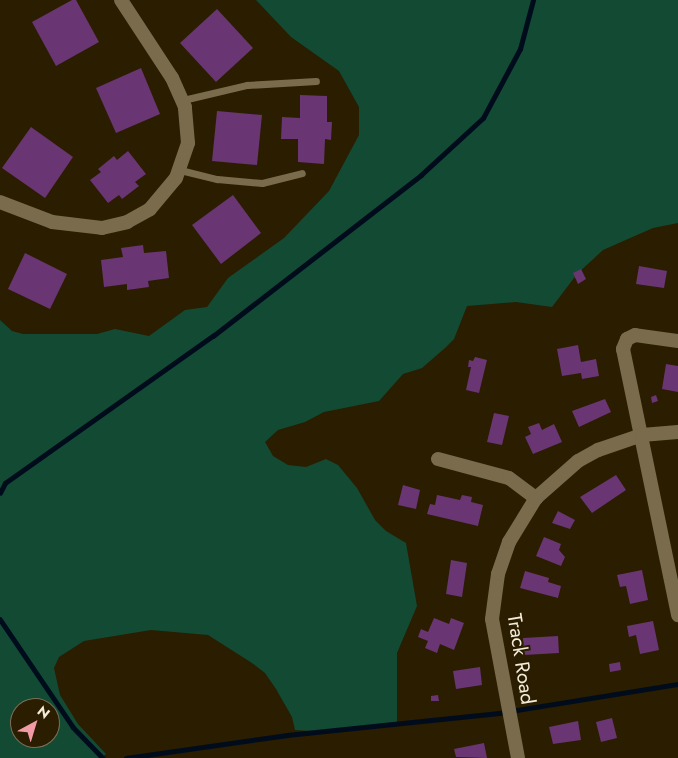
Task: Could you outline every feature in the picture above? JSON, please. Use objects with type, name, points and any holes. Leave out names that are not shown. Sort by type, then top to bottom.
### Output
[{"type":"street","points":[[0,202],[52,222],[89,228],[115,226],[150,210],[170,188],[180,170],[188,132],[182,100],[172,78],[121,0]]},
{"type":"street","points":[[678,341],[637,335],[627,339],[623,349],[678,614]]},
{"type":"street","name":"Track Road","points":[[518,758],[494,636],[493,600],[503,555],[536,498],[560,475],[588,455],[642,434],[678,432]]},
{"type":"street","points":[[438,459],[509,478],[536,498]]},
{"type":"lane","points":[[182,100],[247,85],[316,82]]},
{"type":"lane","points":[[180,170],[217,179],[262,183],[302,172]]},
{"type":"green space","points":[[256,0],[678,0],[678,223],[653,228],[603,250],[577,274],[552,307],[516,302],[467,306],[454,339],[422,368],[403,374],[379,401],[324,412],[305,422],[278,430],[265,442],[273,456],[288,465],[306,467],[326,459],[338,465],[357,488],[375,520],[386,531],[406,543],[417,606],[397,653],[397,722],[324,732],[295,730],[292,717],[276,689],[265,673],[252,663],[208,635],[151,630],[84,641],[59,657],[54,668],[60,695],[78,724],[106,754],[101,758],[0,758],[0,320],[12,331],[23,334],[97,334],[115,329],[149,336],[185,310],[207,307],[228,278],[284,238],[329,191],[359,135],[359,107],[339,71],[291,37]]},
{"type":"building","points":[[72,0],[76,0],[99,42],[56,66],[32,22]]},
{"type":"building","points":[[217,9],[253,48],[216,82],[180,43]]},
{"type":"building","points":[[141,68],[160,114],[116,133],[96,88]]},
{"type":"building","points":[[300,95],[327,96],[327,122],[332,122],[331,140],[325,139],[324,164],[298,162],[298,139],[281,139],[282,117],[300,118]]},
{"type":"building","points":[[217,111],[262,115],[257,165],[212,161]]},
{"type":"building","points":[[31,127],[73,157],[45,198],[2,168]]},
{"type":"building","points":[[128,151],[146,174],[135,182],[139,186],[122,199],[119,195],[108,203],[90,180],[101,172],[98,169],[114,156],[117,160]]},
{"type":"building","points":[[233,195],[261,233],[221,264],[192,225]]},
{"type":"building","points":[[143,245],[144,253],[166,251],[169,278],[148,281],[149,287],[127,290],[127,284],[104,287],[101,260],[123,257],[121,248]]},
{"type":"building","points":[[25,253],[67,274],[50,309],[8,289]]},
{"type":"building","points":[[639,266],[667,271],[664,288],[636,284]]},
{"type":"building","points":[[581,269],[586,279],[578,284],[573,273]]},
{"type":"building","points":[[578,345],[581,362],[596,359],[599,376],[582,379],[581,373],[562,376],[557,349]]},
{"type":"building","points":[[475,357],[487,360],[479,393],[466,390],[471,367],[468,367],[469,360],[473,361]]},
{"type":"building","points":[[666,364],[678,366],[678,392],[662,389]]},
{"type":"building","points":[[656,395],[658,401],[652,403],[651,397]]},
{"type":"building","points":[[605,399],[611,412],[579,427],[572,411]]},
{"type":"building","points":[[494,413],[509,416],[502,445],[487,442]]},
{"type":"building","points":[[539,423],[542,430],[554,424],[562,442],[533,454],[525,437],[531,434],[528,427]]},
{"type":"building","points":[[616,475],[626,490],[592,513],[580,497]]},
{"type":"building","points":[[403,485],[420,490],[416,509],[398,505]]},
{"type":"building","points":[[437,495],[460,500],[462,495],[472,497],[471,502],[483,505],[478,526],[427,514],[430,504],[435,505]]},
{"type":"building","points":[[558,511],[575,520],[570,529],[552,523]]},
{"type":"building","points":[[544,537],[561,544],[559,550],[565,557],[561,566],[536,556]]},
{"type":"building","points":[[451,560],[467,563],[462,597],[446,594]]},
{"type":"building","points":[[642,570],[648,600],[630,604],[626,586],[620,587],[617,575]]},
{"type":"building","points":[[525,571],[549,578],[548,582],[561,586],[558,598],[520,588]]},
{"type":"building","points":[[434,618],[449,624],[451,618],[464,623],[454,650],[440,644],[437,653],[425,648],[428,641],[418,637],[421,629],[428,632]]},
{"type":"building","points":[[653,621],[659,650],[640,654],[636,635],[629,637],[627,626]]},
{"type":"building","points":[[558,636],[559,653],[524,655],[523,638]]},
{"type":"building","points":[[620,662],[621,670],[610,672],[609,664]]},
{"type":"building","points":[[480,667],[482,685],[456,689],[453,671]]},
{"type":"building","points":[[438,695],[439,701],[431,701],[431,696]]},
{"type":"building","points":[[612,718],[617,738],[601,742],[596,722]]},
{"type":"building","points":[[578,721],[581,740],[553,744],[549,727]]},
{"type":"building","points":[[484,743],[487,758],[456,757],[454,749]]},
{"type":"waterway","points":[[0,493],[5,483],[213,336],[421,175],[483,118],[520,49],[533,0]]},
{"type":"waterway","points":[[0,619],[73,727],[103,758]]},
{"type":"waterway","points":[[126,758],[287,735],[499,713],[678,684]]}]
